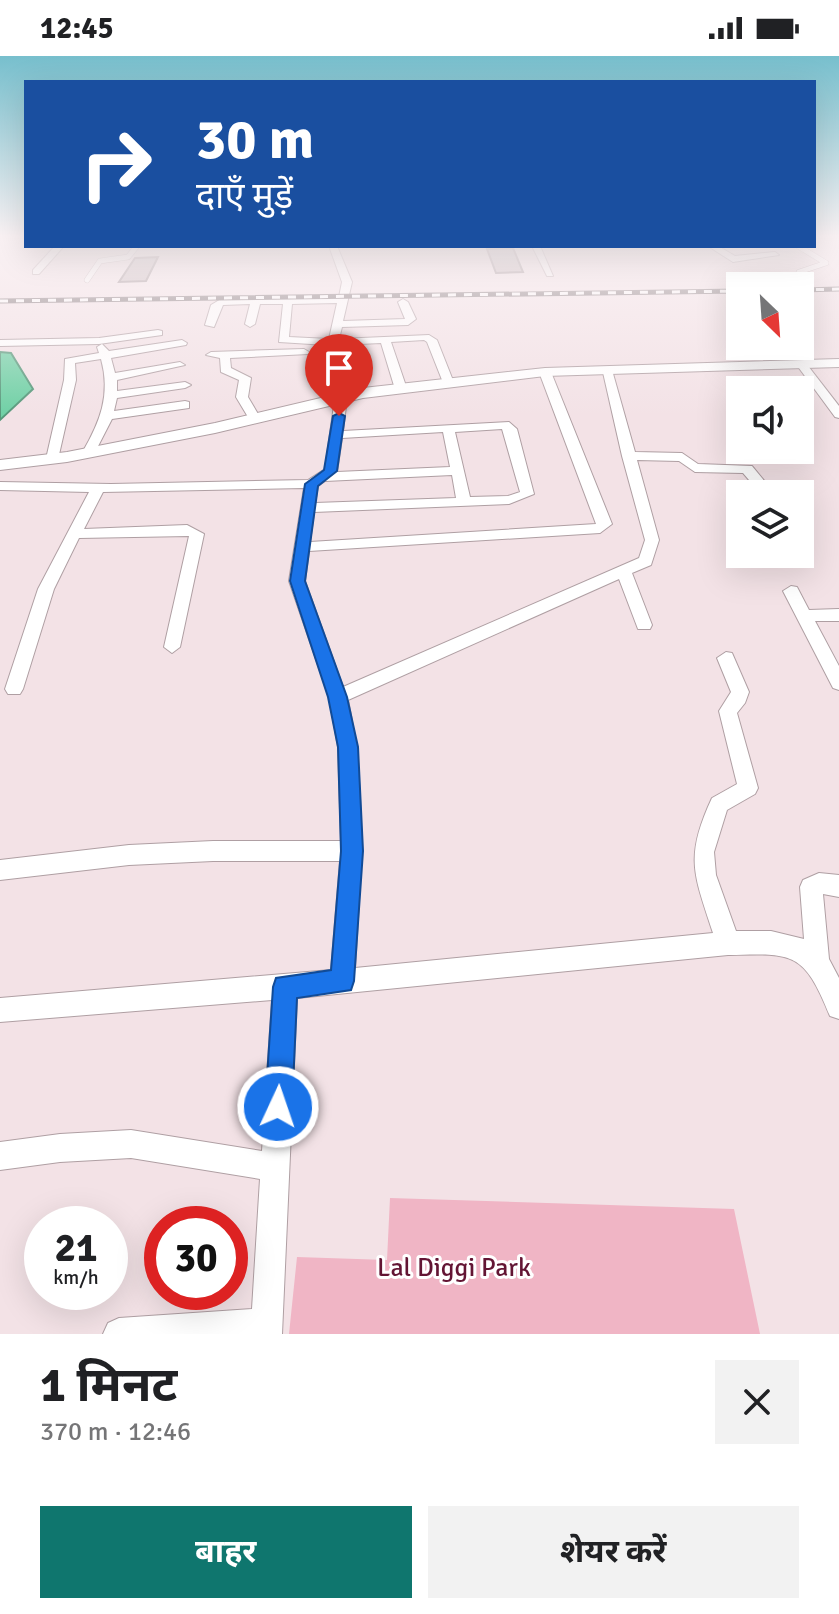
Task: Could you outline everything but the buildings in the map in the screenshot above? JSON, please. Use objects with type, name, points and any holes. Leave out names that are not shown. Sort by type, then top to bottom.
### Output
[{"type":"street","points":[[342,981],[352,851],[348,747],[338,697],[297,581],[307,508],[318,480],[331,471],[341,398],[332,346],[345,297]]},
{"type":"street","points":[[210,325],[214,311],[288,300],[344,300]]},
{"type":"street","points":[[288,300],[283,340],[332,346]]},
{"type":"street","points":[[338,324],[408,322],[411,319],[403,302]]},
{"type":"street","points":[[250,324],[255,305]]},
{"type":"street","points":[[0,343],[99,341],[158,333]]},
{"type":"street","points":[[211,355],[385,339],[430,338],[448,383]]},
{"type":"street","points":[[385,339],[401,389]]},
{"type":"street","points":[[88,453],[108,416],[112,395],[112,377],[99,341]]},
{"type":"street","points":[[52,459],[70,380],[67,363],[182,343]]},
{"type":"street","points":[[225,355],[225,370],[245,378],[242,397],[255,419]]},
{"type":"street","points":[[0,465],[88,453],[341,398],[448,383],[545,372],[839,363]]},
{"type":"street","points":[[801,364],[839,414]]},
{"type":"street","points":[[112,377],[180,365]]},
{"type":"street","points":[[338,697],[646,561],[652,540],[606,370]]},
{"type":"street","points":[[301,547],[600,528],[605,524],[604,520],[545,372]]},
{"type":"street","points":[[112,395],[185,385]]},
{"type":"street","points":[[108,416],[185,405]]},
{"type":"street","points":[[307,508],[509,500],[522,498],[527,490],[509,427],[337,435]]},
{"type":"street","points":[[448,428],[464,502]]},
{"type":"street","points":[[628,456],[682,457],[695,468],[747,469],[756,480]]},
{"type":"street","points":[[0,486],[98,488],[318,480],[457,471]]},
{"type":"street","points":[[14,689],[38,610],[98,488]]},
{"type":"street","points":[[74,534],[187,530],[197,534],[172,647]]},
{"type":"street","points":[[624,572],[644,625]]},
{"type":"street","points":[[791,591],[839,683]]},
{"type":"street","points":[[804,616],[839,615]]},
{"type":"street","points":[[726,658],[740,692],[728,711],[748,788],[719,804],[703,852],[705,875],[728,943]]},
{"type":"street","points":[[0,870],[143,854],[352,851]]},
{"type":"street","points":[[839,886],[819,883],[811,887],[817,959],[839,1007]]},
{"type":"street","points":[[0,1010],[285,987],[728,943],[771,942],[795,946],[817,959]]},
{"type":"street","points":[[119,1334],[266,1329],[285,987]]},
{"type":"street","points":[[0,1156],[60,1148],[131,1144],[275,1167]]},
{"type":"green space","name":"Lal Diggi Park","points":[[390,1198],[734,1209],[760,1334],[289,1334],[297,1257],[387,1260]]},
{"type":"shaded area","points":[[0,352],[11,353],[33,389],[0,420]]},
{"type":"railway","points":[[0,301],[323,297]]},
{"type":"route","points":[[278,1107],[285,987],[342,981],[352,851],[348,747],[338,697],[297,581],[297,564],[311,484],[331,471],[339,416]]}]
